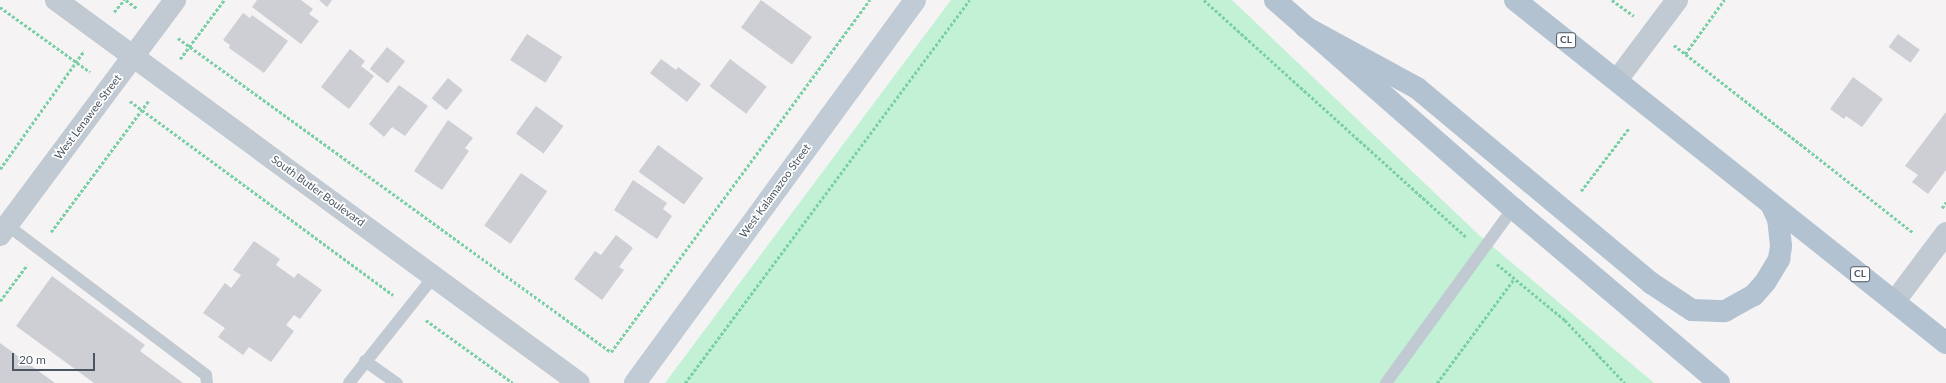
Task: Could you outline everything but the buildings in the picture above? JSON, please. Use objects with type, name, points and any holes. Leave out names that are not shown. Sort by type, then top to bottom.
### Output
[{"type":"main road","points":[[1275,0],[1513,208],[1719,383]]},
{"type":"main road","name":"CL","points":[[1515,0],[1946,343]]},
{"type":"main road","points":[[1305,27],[1417,88],[1651,283],[1692,310],[1725,311],[1754,296],[1766,281],[1778,259],[1781,246],[1778,219],[1772,206]]},
{"type":"street","name":"South Butler Boulevard","points":[[56,0],[579,383]]},
{"type":"street","name":"West Lenawee Street","points":[[3,230],[175,0]]},
{"type":"street","name":"West Kalamazoo Street","points":[[635,383],[915,0]]},
{"type":"street","points":[[1617,80],[1677,0]]},
{"type":"street","points":[[1895,301],[1940,241]]},
{"type":"lane","points":[[1386,383],[1513,208]]},
{"type":"lane","points":[[3,230],[38,249],[206,375],[207,383]]},
{"type":"lane","points":[[349,383],[434,276]]},
{"type":"lane","points":[[365,361],[397,383]]},
{"type":"path","points":[[0,169],[76,62],[125,0],[611,352],[870,0]]},
{"type":"path","points":[[0,301],[224,0]]},
{"type":"path","points":[[685,383],[969,0]]},
{"type":"path","points":[[1204,0],[1482,252],[1565,320],[1625,383]]},
{"type":"path","points":[[1685,54],[1724,0]]},
{"type":"path","points":[[0,7],[514,383]]},
{"type":"path","points":[[1654,30],[1940,241]]},
{"type":"path","points":[[1577,196],[1629,128]]},
{"type":"path","points":[[1437,383],[1514,279]]},
{"type":"green space","points":[[951,0],[1232,0],[1479,235],[1654,383],[665,383]]}]
